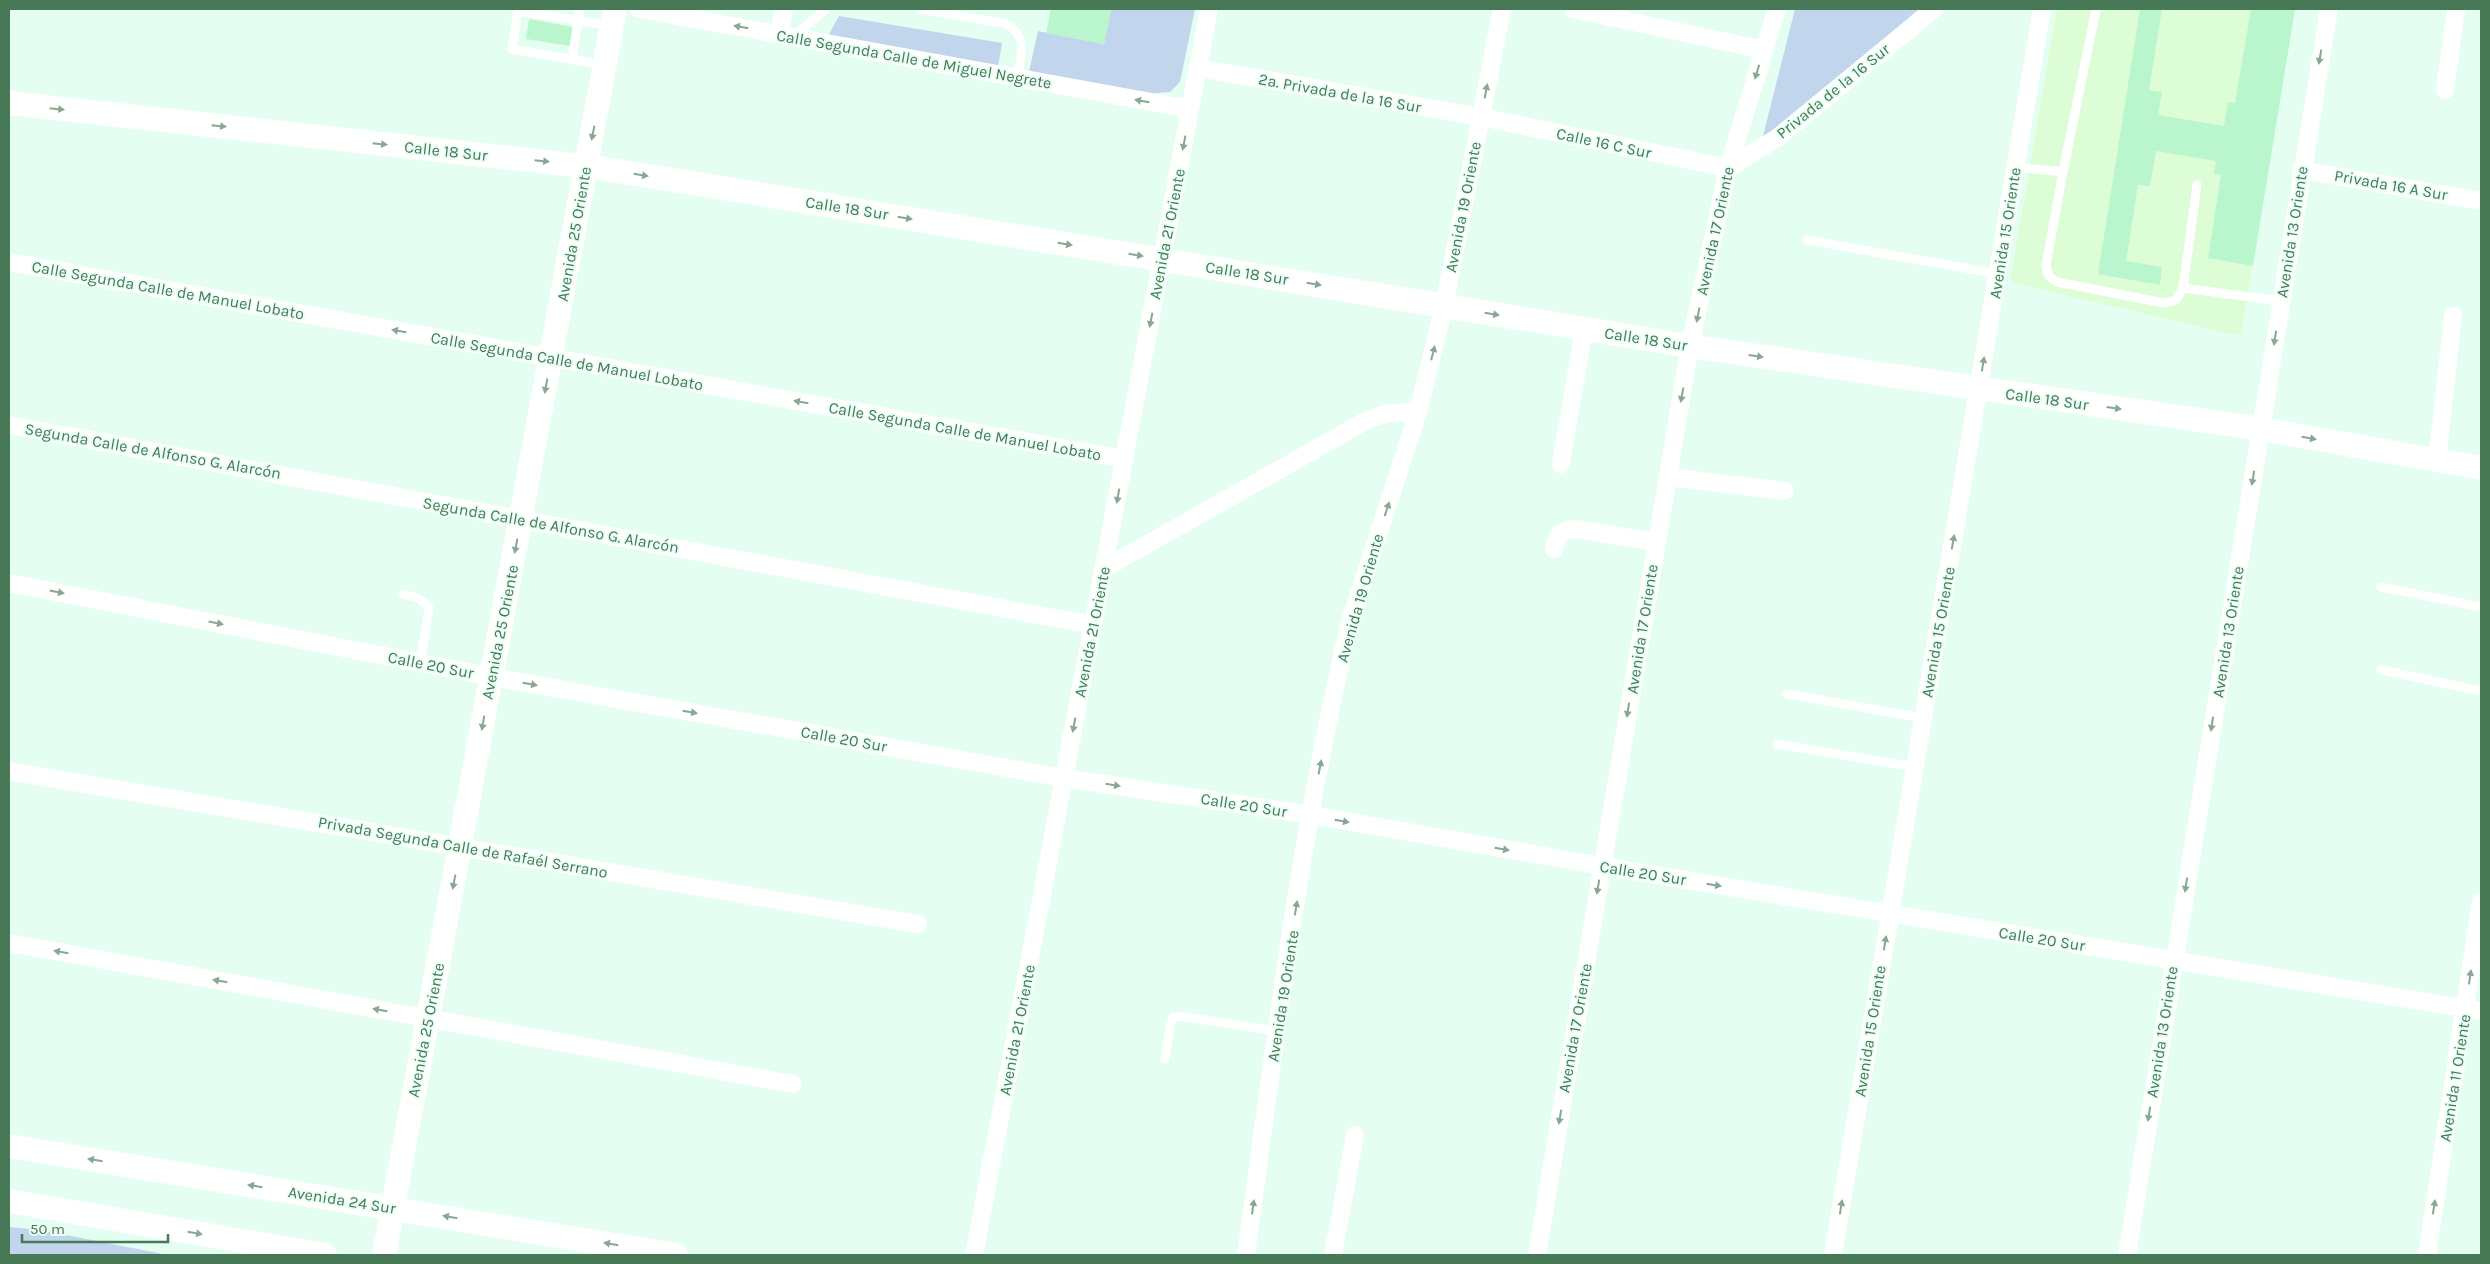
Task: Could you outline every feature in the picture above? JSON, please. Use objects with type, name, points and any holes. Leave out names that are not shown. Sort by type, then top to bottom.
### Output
[{"type":"street","name":"Calle Segunda Calle de Miguel Negrete","points":[[639,9],[1190,109]]},
{"type":"street","points":[[784,9],[786,36]]},
{"type":"street","name":"Avenida 21 Oriente","points":[[977,1255],[1064,778],[1209,9]]},
{"type":"street","name":"Avenida 19 Oriente","points":[[1246,1255],[1277,1031],[1311,815],[1350,622],[1418,412],[1444,306],[1502,9]]},
{"type":"street","points":[[1573,9],[1764,50]]},
{"type":"street","name":"Avenida 17 Oriente","points":[[1537,1255],[1690,346],[1728,168],[1777,9]]},
{"type":"street","name":"Privada de la 16 Sur","points":[[1728,168],[1777,138],[1934,9]]},
{"type":"street","name":"Avenida 15 Oriente","points":[[1833,1255],[2042,9]]},
{"type":"street","name":"Avenida 13 Oriente","points":[[2126,1255],[2261,430],[2301,170],[2329,9]]},
{"type":"street","points":[[2445,90],[2456,9]]},
{"type":"street","name":"Avenida 25 Oriente","points":[[384,1255],[552,358],[613,18]]},
{"type":"street","name":"2a. Privada de la 16 Sur","points":[[1198,68],[1481,117]]},
{"type":"street","name":"Calle 18 Sur","points":[[9,103],[587,166],[1690,346],[2261,430],[2481,468]]},
{"type":"street","name":"Calle 16 C Sur","points":[[1481,117],[1728,168]]},
{"type":"street","name":"Privada 16 A Sur","points":[[2301,170],[2481,201]]},
{"type":"street","name":"Calle Segunda Calle de Manuel Lobato","points":[[9,262],[1124,459]]},
{"type":"street","points":[[2437,460],[2453,316]]},
{"type":"street","points":[[1560,464],[1584,329]]},
{"type":"street","points":[[1105,568],[1369,419],[1388,413],[1418,412]]},
{"type":"street","name":"Segunda Calle de Alfonso G. Alarcón","points":[[9,425],[1093,625]]},
{"type":"street","points":[[1668,477],[1785,491]]},
{"type":"street","points":[[1554,549],[1556,536],[1563,530],[1575,529],[1656,542]]},
{"type":"street","name":"Calle 20 Sur","points":[[9,583],[492,677],[1064,778],[1311,815],[1602,866],[2473,1009]]},
{"type":"street","name":"Privada Segunda Calle de Rafaél Serrano","points":[[9,771],[918,924]]},
{"type":"street","name":"Avenida 11 Oriente","points":[[2427,1255],[2473,1009],[2481,901]]},
{"type":"street","points":[[9,943],[793,1084]]},
{"type":"street","points":[[1333,1255],[1355,1135]]},
{"type":"street","name":"Avenida 24 Sur","points":[[9,1146],[676,1255]]},
{"type":"street","points":[[9,1201],[324,1255]]},
{"type":"lane","points":[[572,59],[580,9]]},
{"type":"lane","points":[[786,36],[826,9]]},
{"type":"lane","points":[[920,9],[1006,24],[1015,29],[1021,38],[1022,48],[1017,78]]},
{"type":"lane","points":[[2096,9],[2063,172],[2046,265],[2047,273],[2051,279],[2058,282],[2164,303],[2176,300],[2183,288],[2197,185]]},
{"type":"lane","points":[[605,65],[512,50],[518,10],[578,21],[613,18]]},
{"type":"lane","points":[[2016,167],[2063,172]]},
{"type":"lane","points":[[1808,240],[1998,274]]},
{"type":"lane","points":[[2183,288],[2281,301]]},
{"type":"lane","points":[[2381,587],[2481,606]]},
{"type":"lane","points":[[403,594],[418,598],[425,602],[429,608],[420,663]]},
{"type":"lane","points":[[2382,670],[2481,690]]},
{"type":"lane","points":[[1787,694],[1923,718]]},
{"type":"lane","points":[[1777,744],[1915,767]]},
{"type":"lane","points":[[1165,1059],[1173,1017],[1179,1016],[1277,1031]]},
{"type":"shaded area","points":[[1111,9],[1195,9],[1180,82],[1170,92],[1141,94],[1029,72],[1038,31],[1104,44]]},
{"type":"shaded area","points":[[1795,9],[1919,9],[1761,144]]},
{"type":"shaded area","points":[[2057,9],[2295,9],[2241,336],[2010,282]]},
{"type":"shaded area","points":[[839,16],[1002,43],[998,67],[828,36]]},
{"type":"shaded area","points":[[9,1227],[41,1230],[168,1255],[9,1255]]},
{"type":"building","points":[[1051,9],[1111,9],[1104,44],[1046,33]]},
{"type":"building","points":[[2140,9],[2162,9],[2149,90],[2162,92],[2158,115],[2224,126],[2228,102],[2235,103],[2251,9],[2295,9],[2253,266],[2208,258],[2221,175],[2214,174],[2216,161],[2156,151],[2150,186],[2138,185],[2126,261],[2162,267],[2160,285],[2098,274]]},
{"type":"building","points":[[529,19],[573,27],[570,46],[526,39]]}]
